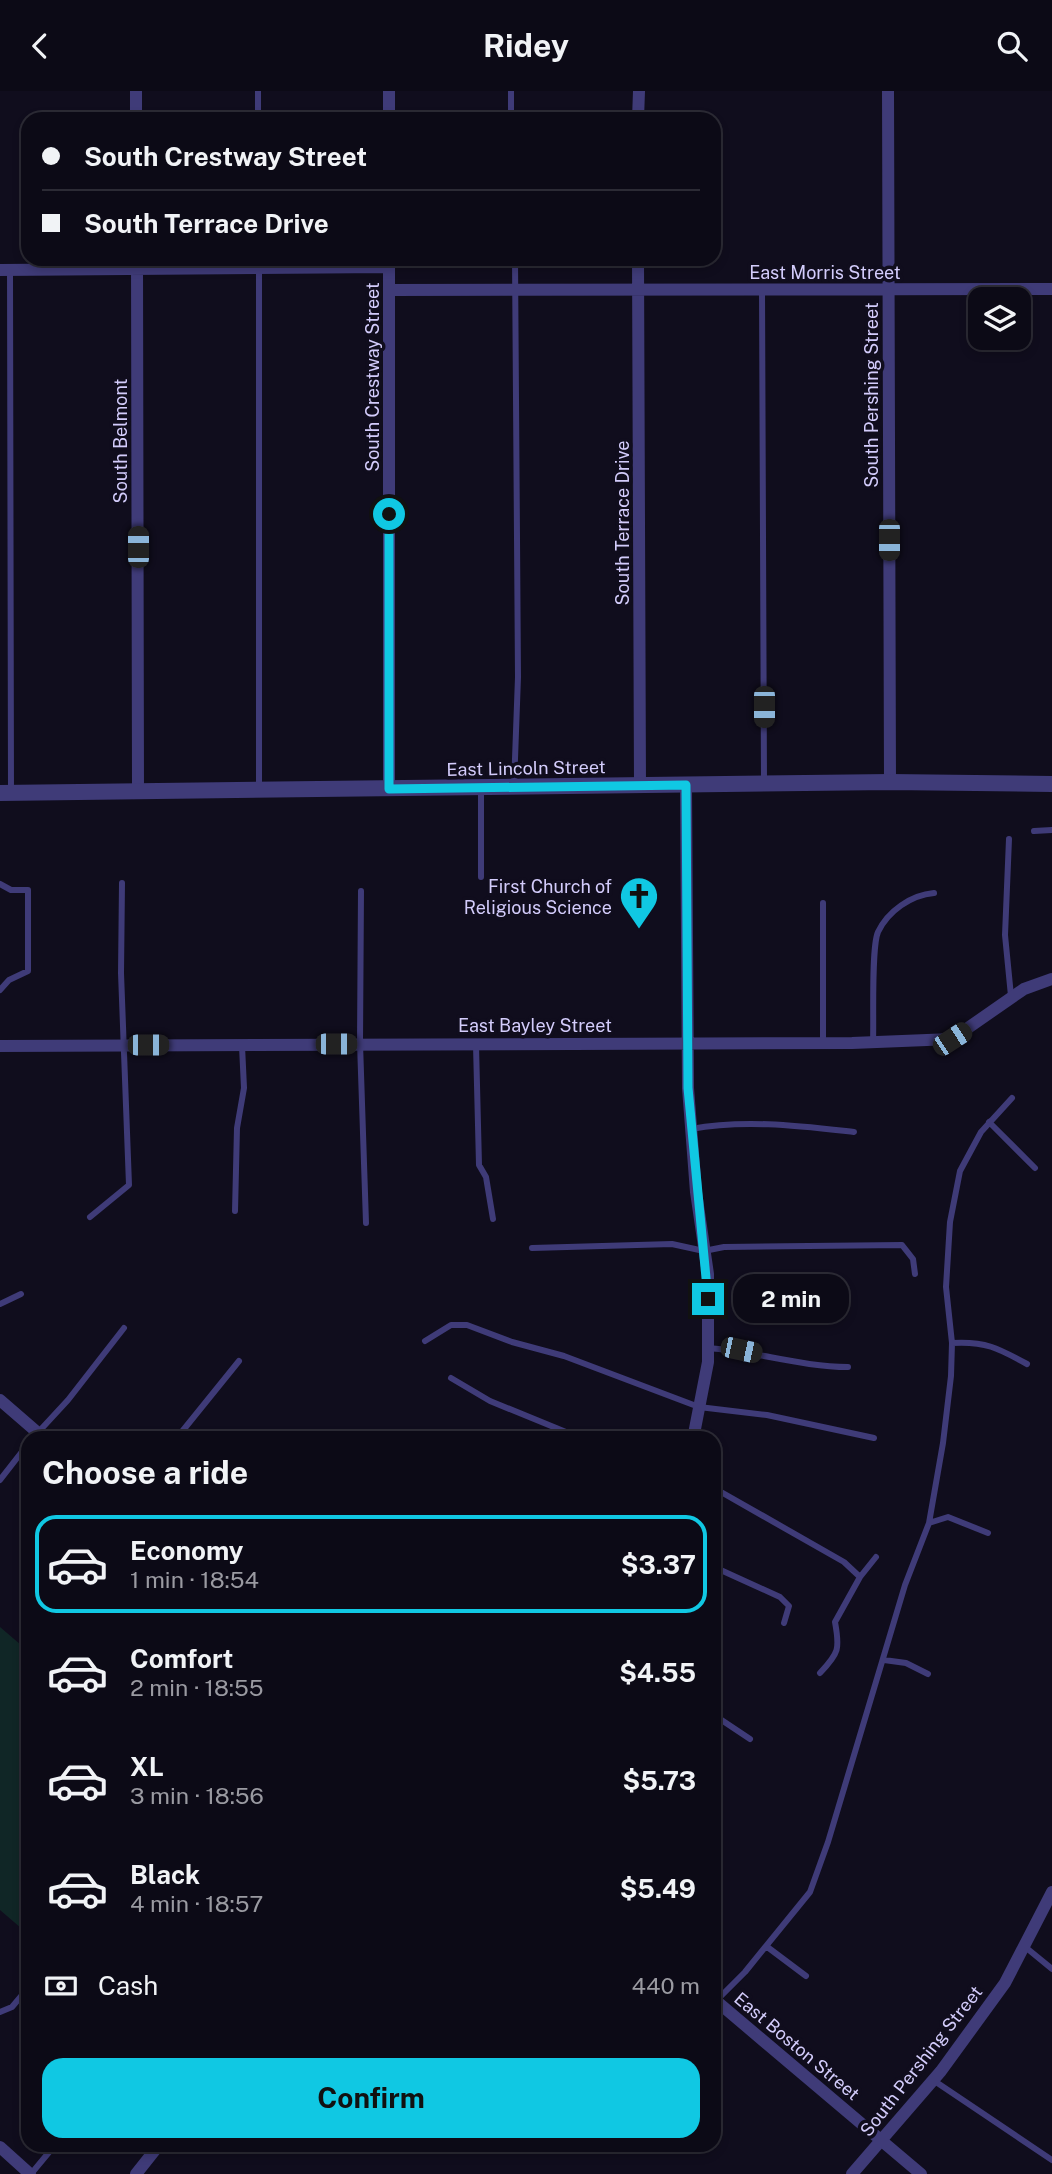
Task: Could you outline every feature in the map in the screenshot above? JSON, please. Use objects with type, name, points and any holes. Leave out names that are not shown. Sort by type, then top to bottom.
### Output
[{"type":"street","points":[[136,91],[136,112]]},
{"type":"street","points":[[388,91],[389,112]]},
{"type":"street","points":[[638,112],[639,91]]},
{"type":"street","name":"South Pershing Street","points":[[888,91],[890,782]]},
{"type":"street","points":[[5,270],[93,266]]},
{"type":"street","name":"South Belmont","points":[[137,266],[138,791]]},
{"type":"street","name":"South Crestway Street","points":[[389,266],[389,789]]},
{"type":"street","name":"South Terrace Drive","points":[[638,266],[640,786]]},
{"type":"street","name":"East Morris Street","points":[[389,290],[1052,289]]},
{"type":"street","name":"East Lincoln Street","points":[[6,792],[481,789],[890,782],[1052,784]]},
{"type":"street","points":[[686,785],[691,1129],[708,1274],[708,1348],[695,1431]]},
{"type":"street","name":"East Bayley Street","points":[[0,1046],[476,1042],[689,1044],[952,1039],[1024,989],[1052,979]]},
{"type":"street","points":[[0,1400],[33,1431]]},
{"type":"street","name":"South Pershing Street","points":[[852,2174],[933,2080],[1005,1983],[1052,1892]]},
{"type":"street","name":"East Boston Street","points":[[721,2009],[921,2174]]},
{"type":"street","points":[[0,2147],[31,2174]]},
{"type":"street","points":[[136,2174],[153,2152]]},
{"type":"lane","points":[[258,91],[258,112]]},
{"type":"lane","points":[[511,91],[511,112]]},
{"type":"lane","points":[[259,266],[259,790]]},
{"type":"lane","points":[[514,788],[518,677],[515,266]]},
{"type":"lane","points":[[5,270],[6,792]]},
{"type":"lane","points":[[762,290],[765,784]]},
{"type":"lane","points":[[481,789],[481,877]]},
{"type":"lane","points":[[1034,831],[1052,830]]},
{"type":"lane","points":[[1009,839],[1004,935],[1012,998]]},
{"type":"lane","points":[[90,1217],[129,1185],[121,973],[122,883]]},
{"type":"lane","points":[[0,884],[11,890],[28,890],[29,971],[9,980],[0,990]]},
{"type":"lane","points":[[362,891],[360,1043],[366,1223]]},
{"type":"lane","points":[[873,1042],[877,934],[890,914],[917,895],[934,893]]},
{"type":"lane","points":[[823,903],[823,1043]]},
{"type":"lane","points":[[476,1042],[479,1165],[486,1177],[493,1219]]},
{"type":"lane","points":[[235,1211],[237,1128],[244,1088],[242,1044]]},
{"type":"lane","points":[[721,1999],[810,1892],[884,1660],[905,1585],[929,1523],[943,1444],[952,1343],[946,1287],[950,1222],[960,1171],[989,1122],[1012,1098]]},
{"type":"lane","points":[[989,1122],[1035,1168]]},
{"type":"lane","points":[[691,1129],[721,1123],[756,1123],[855,1132]]},
{"type":"lane","points":[[532,1248],[672,1244],[704,1251],[724,1247],[902,1245],[913,1259],[915,1274]]},
{"type":"lane","points":[[0,1304],[21,1294]]},
{"type":"lane","points":[[425,1341],[451,1325],[467,1325],[512,1342],[564,1356],[699,1408],[767,1415],[874,1438]]},
{"type":"lane","points":[[42,1431],[124,1328]]},
{"type":"lane","points":[[952,1343],[977,1341],[996,1347],[1027,1364]]},
{"type":"lane","points":[[708,1348],[741,1350],[827,1367],[848,1367]]},
{"type":"lane","points":[[182,1431],[239,1361]]},
{"type":"lane","points":[[451,1378],[490,1401],[563,1431]]},
{"type":"lane","points":[[0,1480],[21,1453]]},
{"type":"lane","points":[[721,1492],[844,1562],[860,1577]]},
{"type":"lane","points":[[929,1523],[948,1517],[988,1533]]},
{"type":"lane","points":[[820,1673],[833,1660],[839,1646],[835,1622],[860,1577],[876,1557]]},
{"type":"lane","points":[[721,1570],[780,1597],[789,1606],[784,1623]]},
{"type":"lane","points":[[884,1660],[906,1663],[928,1674]]},
{"type":"lane","points":[[721,1720],[750,1739]]},
{"type":"lane","points":[[766,1946],[806,1976]]},
{"type":"lane","points":[[1024,1946],[1052,1969]]},
{"type":"lane","points":[[0,2012],[12,2007],[21,1996]]},
{"type":"lane","points":[[933,2080],[1052,2160]]},
{"type":"lane","points":[[31,2174],[49,2152]]},
{"type":"green space","points":[[0,1627],[21,1645],[21,1928],[0,1910]]},
{"type":"place","name":"First Church of Religious Science","points":[[639,930]]},
{"type":"route","points":[[389,514],[389,789],[686,785],[688,1088],[696,1192],[708,1274],[708,1299]]}]
